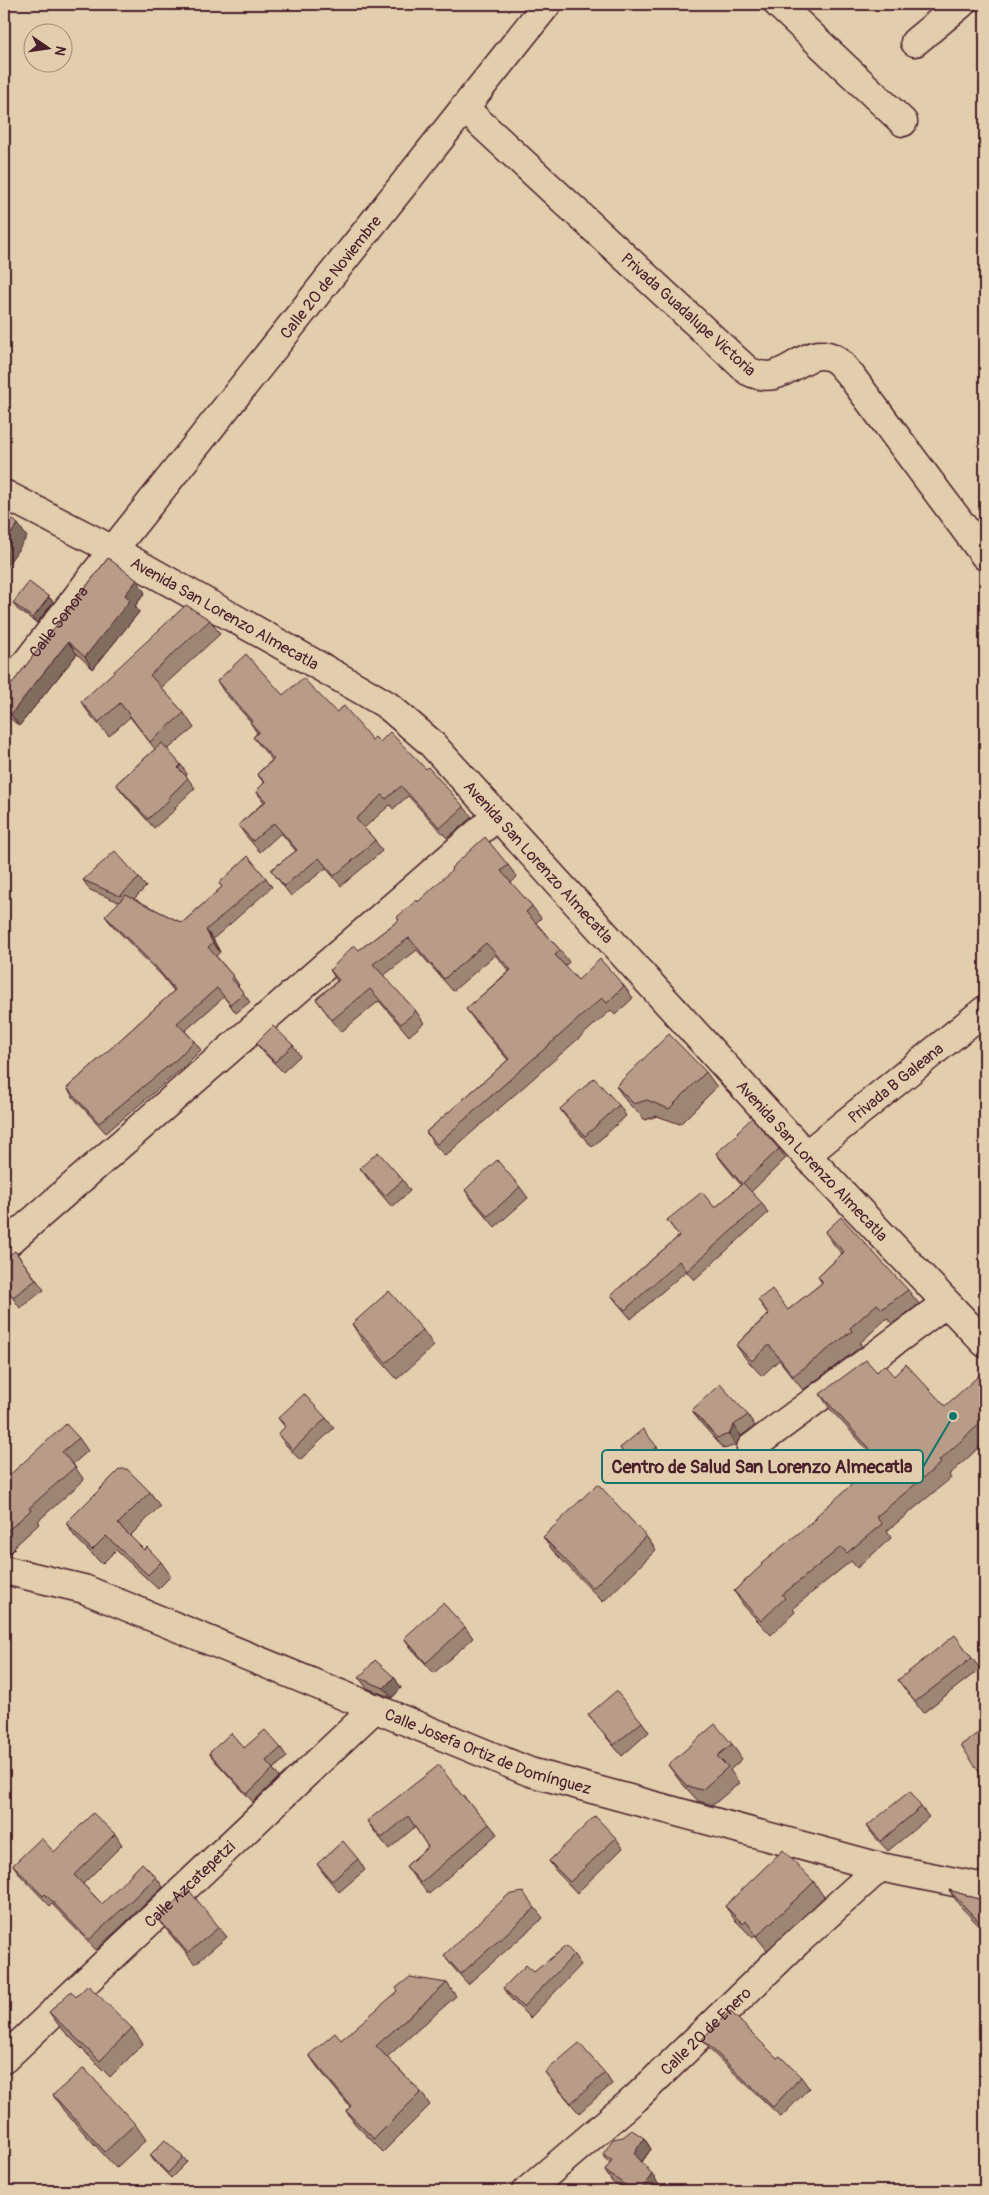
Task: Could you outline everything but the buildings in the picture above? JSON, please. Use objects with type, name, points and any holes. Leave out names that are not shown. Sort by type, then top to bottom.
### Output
[{"type":"street","name":"Calle 20 de Noviembre","points":[[113,550],[547,4]]},
{"type":"street","points":[[778,4],[903,122]]},
{"type":"street","points":[[915,42],[961,4]]},
{"type":"street","name":"Privada Guadalupe Victoria","points":[[464,108],[748,371],[760,377],[773,376],[806,359],[821,355],[836,359],[851,376],[985,556]]},
{"type":"street","name":"Avenida San Lorenzo Almecatla","points":[[4,494],[113,550],[387,705],[430,742],[806,1155],[985,1343]]},
{"type":"street","name":"Calle Sonora","points":[[4,692],[113,550]]},
{"type":"street","points":[[4,1246],[497,816]]},
{"type":"street","name":"Privada B Galeana","points":[[806,1155],[985,1010]]},
{"type":"street","points":[[751,1448],[946,1302]]},
{"type":"street","name":"Calle Josefa Ortiz de Domínguez","points":[[4,1570],[84,1589],[530,1772],[880,1867],[985,1888]]},
{"type":"street","name":"Calle Azcatepetzi","points":[[4,2059],[374,1708]]},
{"type":"street","name":"Calle 20 de Enero","points":[[527,2191],[636,2098],[796,1943],[880,1867]]},
{"type":"place","name":"Centro de Salud San Lorenzo Almecatla","points":[[953,1416]]}]
